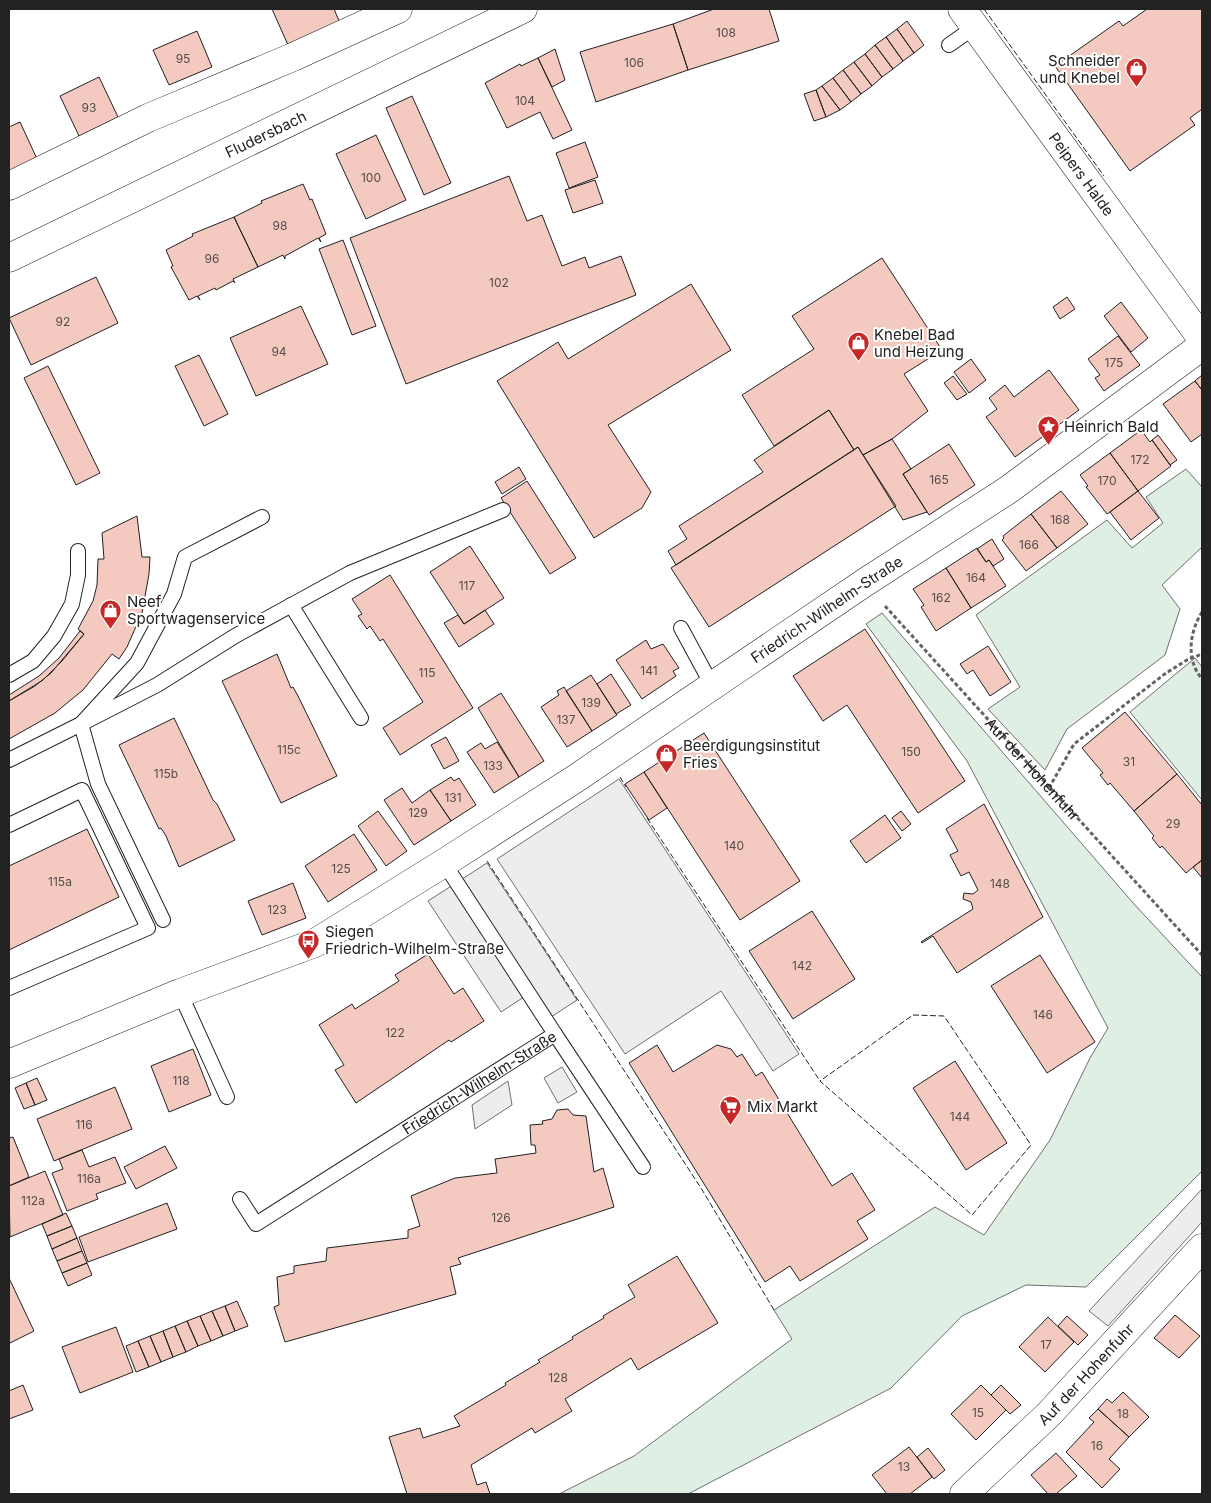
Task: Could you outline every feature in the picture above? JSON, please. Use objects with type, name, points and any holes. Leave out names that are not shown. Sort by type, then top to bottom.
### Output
[{"type":"street","points":[[9,186],[148,118],[293,57],[398,9]]},
{"type":"street","name":"Fludersbach","points":[[9,258],[523,9]]},
{"type":"street","name":"Peipers Halde","points":[[969,17],[1202,339]]},
{"type":"street","name":"Friedrich-Wilhelm-Straße","points":[[9,1064],[180,993],[314,943],[444,863],[713,687],[864,583],[1008,490],[1202,346]]},
{"type":"street","name":"Auf der Hohenfuhr","points":[[964,1494],[1049,1414],[1202,1248]]},
{"type":"lane","points":[[949,45],[969,17]]},
{"type":"lane","points":[[9,760],[156,685],[235,636],[350,573],[503,510]]},
{"type":"lane","points":[[81,724],[137,663],[174,594],[185,557],[262,517]]},
{"type":"lane","points":[[9,675],[33,661],[54,636],[72,604],[78,575],[78,551]]},
{"type":"lane","points":[[290,605],[361,718]]},
{"type":"lane","points":[[681,628],[713,687]]},
{"type":"lane","points":[[81,724],[98,784],[163,920]]},
{"type":"lane","points":[[9,825],[82,790],[148,928],[9,988]]},
{"type":"lane","name":"Friedrich-Wilhelm-Straße","points":[[240,1199],[256,1224],[555,1034],[444,863]]},
{"type":"lane","points":[[180,993],[227,1097]]},
{"type":"lane","points":[[555,1034],[643,1167]]},
{"type":"path","name":"Auf der Hohenfuhr","points":[[864,583],[1202,955]]},
{"type":"path","points":[[1202,612],[1194,627],[1190,658],[1194,670],[1202,679]]},
{"type":"path","points":[[1049,788],[1074,744],[1166,673],[1190,658],[1202,654]]},
{"type":"green space","points":[[1186,469],[1202,487],[1202,547],[1162,585],[1180,609],[1165,655],[1067,729],[1045,770],[988,709],[1020,687],[976,615],[1107,520],[1132,548],[1163,523],[1146,497]]},
{"type":"green space","points":[[882,613],[1134,904],[1202,977],[1202,1171],[1086,1287],[1026,1285],[962,1316],[891,1388],[688,1494],[559,1494],[634,1456],[792,1339],[774,1310],[935,1207],[984,1235],[1050,1140],[1090,1058],[1108,1028],[967,761],[866,624]]},
{"type":"green space","points":[[1195,658],[1202,667],[1202,800],[1130,712]]},
{"type":"shaded area","points":[[619,779],[799,1054],[773,1071],[721,991],[625,1054],[497,859]]},
{"type":"shaded area","points":[[487,863],[577,1000],[545,1021],[527,995],[501,1012],[428,901]]},
{"type":"shaded area","points":[[562,1067],[577,1092],[558,1103],[544,1078]]},
{"type":"shaded area","points":[[508,1081],[512,1105],[475,1129],[472,1105]]},
{"type":"shaded area","points":[[1202,1189],[1202,1222],[1108,1326],[1089,1311]]},
{"type":"building","points":[[272,9],[334,9],[340,23],[288,45]]},
{"type":"building","points":[[714,9],[769,9],[779,41],[688,70],[673,24]]},
{"type":"building","name":"Schneider und Knebel","points":[[1147,9],[1202,9],[1202,109],[1190,118],[1195,125],[1130,171],[1055,66],[1119,21],[1123,26]]},
{"type":"building","points":[[907,21],[924,45],[914,53],[897,29]]},
{"type":"building","points":[[673,24],[688,70],[596,102],[580,52]]},
{"type":"building","points":[[897,29],[914,53],[903,61],[886,37]]},
{"type":"building","points":[[197,31],[212,67],[169,85],[153,50]]},
{"type":"building","points":[[886,37],[903,61],[893,69],[875,45]]},
{"type":"building","points":[[875,45],[893,69],[882,77],[865,54]]},
{"type":"building","points":[[555,49],[565,80],[552,87],[538,58]]},
{"type":"building","points":[[865,54],[882,77],[872,86],[854,62]]},
{"type":"building","points":[[538,58],[572,130],[553,139],[540,112],[507,128],[485,83],[520,64],[521,66]]},
{"type":"building","points":[[854,62],[872,86],[861,94],[843,70]]},
{"type":"building","points":[[843,70],[861,94],[851,102],[833,78]]},
{"type":"building","points":[[99,77],[118,117],[79,136],[60,96]]},
{"type":"building","points":[[833,78],[851,102],[840,110],[822,86]]},
{"type":"building","points":[[822,86],[840,110],[826,117],[816,90]]},
{"type":"building","points":[[816,90],[826,117],[814,121],[804,94]]},
{"type":"building","points":[[412,96],[451,183],[424,195],[386,108]]},
{"type":"building","points":[[20,122],[38,161],[9,182],[9,127]]},
{"type":"building","points":[[376,135],[406,200],[366,219],[336,154]]},
{"type":"building","points":[[585,142],[598,177],[569,188],[556,153]]},
{"type":"building","points":[[509,176],[527,221],[542,215],[562,266],[585,257],[589,268],[621,256],[636,295],[406,384],[350,238]]},
{"type":"building","points":[[595,180],[603,203],[573,213],[565,190]]},
{"type":"building","points":[[303,184],[310,200],[312,199],[326,234],[319,238],[321,242],[318,238],[285,256],[285,259],[283,255],[258,267],[234,217],[262,203],[261,201]]},
{"type":"building","points":[[234,217],[258,267],[233,279],[235,283],[233,281],[216,290],[215,288],[198,296],[200,300],[197,296],[189,300],[171,267],[173,266],[166,250],[193,236],[192,234]]},
{"type":"building","points":[[343,240],[376,326],[352,335],[319,249]]},
{"type":"building","name":"Knebel Bad und Heizung","points":[[882,258],[942,350],[904,374],[928,411],[892,439],[863,455],[858,447],[854,450],[829,410],[774,446],[742,395],[814,349],[792,316]]},
{"type":"building","points":[[96,277],[118,323],[31,365],[9,318]]},
{"type":"building","points":[[691,284],[731,350],[608,425],[651,492],[642,508],[594,538],[497,381],[558,342],[568,359]]},
{"type":"building","points":[[1067,297],[1075,309],[1060,319],[1053,307]]},
{"type":"building","points":[[1121,302],[1148,338],[1131,352],[1104,316]]},
{"type":"building","points":[[301,306],[328,364],[256,396],[230,338]]},
{"type":"building","points":[[1118,336],[1140,365],[1104,391],[1095,378],[1100,375],[1088,359]]},
{"type":"building","points":[[199,355],[228,414],[204,426],[175,366]]},
{"type":"building","points":[[971,359],[986,380],[969,393],[954,372]]},
{"type":"building","points":[[48,366],[100,473],[76,485],[24,378]]},
{"type":"building","points":[[1049,370],[1079,410],[1015,457],[986,417],[997,409],[989,398],[1005,385],[1014,397]]},
{"type":"building","points":[[1202,375],[1202,390],[1195,381]]},
{"type":"building","points":[[953,376],[967,394],[957,400],[944,383]]},
{"type":"building","points":[[1195,381],[1202,390],[1202,434],[1191,442],[1163,404]]},
{"type":"building","points":[[829,410],[854,450],[676,565],[668,551],[687,539],[679,526],[763,472],[754,460]]},
{"type":"building","points":[[1141,430],[1150,442],[1152,440],[1171,466],[1138,491],[1110,453]]},
{"type":"building","points":[[1158,435],[1177,460],[1170,465],[1152,440]]},
{"type":"building","points":[[892,439],[911,469],[903,474],[927,512],[903,520],[863,455]]},
{"type":"building","points":[[949,444],[975,485],[929,515],[903,474]]},
{"type":"building","points":[[858,447],[896,506],[709,627],[671,568]]},
{"type":"building","points":[[1110,453],[1138,491],[1107,514],[1086,487],[1088,486],[1080,475]]},
{"type":"building","points":[[519,467],[526,479],[502,494],[495,482]]},
{"type":"building","points":[[527,481],[576,558],[550,574],[501,498]]},
{"type":"building","points":[[1061,491],[1088,524],[1057,548],[1031,514]]},
{"type":"building","points":[[1138,491],[1159,518],[1131,540],[1110,512]]},
{"type":"building","points":[[1031,514],[1057,548],[1026,571],[1002,540],[1003,536]]},
{"type":"building","points":[[137,516],[142,557],[150,557],[149,574],[142,613],[127,647],[119,659],[112,654],[83,690],[55,713],[9,739],[9,701],[35,686],[51,673],[84,634],[78,629],[93,601],[97,585],[98,559],[104,559],[102,533]]},
{"type":"building","points":[[992,539],[1004,559],[993,566],[989,560],[986,562],[977,549]]},
{"type":"building","points":[[470,546],[504,598],[464,624],[430,572]]},
{"type":"building","points":[[977,548],[986,562],[989,560],[1006,586],[971,608],[946,568]]},
{"type":"building","points":[[946,568],[971,608],[936,631],[921,607],[924,605],[913,589]]},
{"type":"building","points":[[390,575],[473,708],[400,755],[383,728],[423,702],[383,639],[380,641],[370,626],[367,629],[358,616],[362,614],[352,599]]},
{"type":"building","points":[[485,610],[494,624],[459,647],[444,623],[458,615],[464,624]]},
{"type":"building","points":[[865,629],[965,781],[918,813],[847,705],[823,721],[793,676]]},
{"type":"building","points":[[80,631],[84,634],[62,661],[43,680],[9,701],[9,695],[39,676],[59,658]]},
{"type":"building","points":[[646,640],[651,649],[663,644],[679,668],[673,671],[676,676],[642,699],[616,660]]},
{"type":"building","points":[[988,646],[1011,682],[990,696],[973,670],[967,674],[960,664]]},
{"type":"building","points":[[277,654],[291,688],[293,687],[298,696],[337,776],[281,803],[222,681]]},
{"type":"building","points":[[611,674],[631,705],[616,714],[597,684]]},
{"type":"building","points":[[591,675],[617,715],[592,731],[566,691]]},
{"type":"building","points":[[564,687],[592,731],[567,747],[541,707],[559,695],[557,691]]},
{"type":"building","points":[[501,693],[544,761],[519,777],[478,708]]},
{"type":"building","points":[[1125,712],[1177,774],[1134,811],[1110,783],[1108,785],[1100,775],[1103,773],[1082,748]]},
{"type":"building","points":[[174,718],[213,800],[217,804],[235,840],[179,867],[166,836],[161,828],[159,829],[119,745]]},
{"type":"building","points":[[704,733],[800,881],[740,920],[644,772]]},
{"type":"building","points":[[446,737],[459,761],[444,769],[431,745]]},
{"type":"building","points":[[497,742],[519,777],[494,793],[467,752],[481,743],[485,749]]},
{"type":"building","points":[[644,772],[667,808],[649,820],[625,784]]},
{"type":"building","points":[[1177,774],[1202,805],[1202,860],[1186,873],[1162,846],[1160,848],[1152,838],[1154,836],[1134,811]]},
{"type":"building","points":[[451,777],[454,781],[459,778],[476,805],[451,821],[430,790]]},
{"type":"building","points":[[402,788],[412,803],[430,790],[451,821],[414,845],[384,800]]},
{"type":"building","points":[[984,804],[1043,917],[957,973],[933,936],[921,942],[973,909],[971,902],[963,899],[964,893],[973,894],[978,890],[969,872],[961,876],[950,855],[958,851],[946,829]]},
{"type":"building","points":[[378,811],[407,851],[386,866],[358,826]]},
{"type":"building","points":[[901,811],[911,824],[902,831],[892,818]]},
{"type":"building","points":[[885,815],[901,838],[866,863],[850,841]]},
{"type":"building","points":[[87,829],[119,897],[9,950],[9,866]]},
{"type":"building","points":[[354,834],[377,870],[328,902],[305,866]]},
{"type":"building","points":[[1202,860],[1202,878],[1193,867]]},
{"type":"building","points":[[293,883],[306,918],[262,935],[248,901]]},
{"type":"building","points":[[812,911],[855,979],[793,1019],[749,951]]},
{"type":"building","points":[[428,954],[454,994],[463,988],[484,1021],[451,1042],[449,1040],[356,1103],[335,1070],[344,1065],[319,1025],[352,1004],[355,1009],[399,981],[395,975]]},
{"type":"building","points":[[1040,955],[1095,1042],[1047,1073],[991,986]]},
{"type":"building","name":"Mix Markt","points":[[657,1045],[673,1072],[717,1045],[731,1049],[737,1057],[742,1054],[756,1076],[762,1072],[832,1186],[852,1173],[875,1210],[857,1221],[868,1239],[800,1281],[790,1266],[765,1282],[629,1063]]},
{"type":"building","points":[[193,1049],[211,1095],[169,1112],[151,1066]]},
{"type":"building","points":[[955,1061],[1007,1143],[966,1170],[913,1088]]},
{"type":"building","points":[[37,1078],[47,1100],[35,1105],[26,1083]]},
{"type":"building","points":[[26,1083],[35,1105],[24,1109],[15,1088]]},
{"type":"building","points":[[115,1087],[132,1129],[54,1161],[37,1119]]},
{"type":"building","points":[[568,1109],[573,1115],[586,1116],[594,1172],[603,1168],[614,1207],[458,1258],[461,1264],[450,1267],[456,1294],[285,1342],[274,1307],[279,1305],[277,1277],[294,1273],[294,1266],[326,1261],[327,1248],[408,1238],[408,1230],[420,1226],[411,1196],[455,1178],[497,1173],[495,1159],[536,1153],[535,1145],[531,1145],[530,1125],[543,1124],[542,1121],[552,1119],[557,1110]]},
{"type":"building","points":[[13,1137],[29,1177],[9,1186],[9,1138]]},
{"type":"building","points":[[165,1146],[177,1168],[136,1189],[124,1167]]},
{"type":"building","points":[[82,1150],[89,1167],[115,1157],[126,1183],[96,1194],[98,1199],[67,1211],[52,1173],[63,1169],[59,1159]]},
{"type":"building","points":[[45,1171],[63,1215],[10,1237],[9,1186]]},
{"type":"building","points":[[167,1203],[177,1229],[88,1262],[79,1237]]},
{"type":"building","points":[[66,1213],[72,1226],[47,1236],[42,1224]]},
{"type":"building","points":[[72,1226],[77,1238],[52,1249],[47,1236]]},
{"type":"building","points":[[77,1238],[82,1251],[57,1261],[52,1249]]},
{"type":"building","points":[[82,1251],[87,1263],[62,1273],[57,1261]]},
{"type":"building","points":[[677,1256],[718,1323],[638,1370],[631,1358],[565,1399],[572,1411],[535,1433],[532,1428],[471,1465],[477,1485],[486,1482],[490,1494],[407,1494],[389,1437],[420,1428],[423,1438],[460,1426],[454,1416],[506,1385],[505,1383],[540,1362],[538,1360],[635,1297],[628,1285]]},
{"type":"building","points":[[87,1263],[92,1275],[68,1286],[62,1273]]},
{"type":"building","points":[[9,1278],[34,1331],[10,1343],[9,1341]]},
{"type":"building","points":[[237,1301],[248,1326],[235,1331],[225,1306]]},
{"type":"building","points":[[225,1306],[235,1331],[223,1336],[212,1311]]},
{"type":"building","points":[[212,1311],[223,1336],[211,1341],[200,1316]]},
{"type":"building","points":[[1175,1315],[1200,1336],[1179,1358],[1154,1338]]},
{"type":"building","points":[[200,1316],[211,1341],[198,1346],[187,1321]]},
{"type":"building","points":[[1067,1316],[1088,1335],[1078,1345],[1058,1326]]},
{"type":"building","points":[[1048,1317],[1074,1342],[1045,1372],[1019,1347]]},
{"type":"building","points":[[187,1321],[198,1346],[186,1352],[175,1326]]},
{"type":"building","points":[[175,1326],[186,1352],[173,1357],[163,1331]]},
{"type":"building","points":[[116,1327],[133,1372],[80,1393],[62,1347]]},
{"type":"building","points":[[163,1331],[173,1357],[161,1362],[150,1336]]},
{"type":"building","points":[[150,1336],[161,1362],[149,1367],[138,1341]]},
{"type":"building","points":[[138,1341],[149,1367],[136,1372],[126,1346]]},
{"type":"building","points":[[23,1385],[33,1410],[9,1419],[9,1391]]},
{"type":"building","points":[[981,1385],[1006,1410],[976,1440],[951,1414]]},
{"type":"building","points":[[1001,1385],[1021,1405],[1010,1414],[991,1395]]},
{"type":"building","points":[[1123,1392],[1149,1417],[1129,1437],[1098,1409],[1107,1399],[1112,1403]]},
{"type":"building","points":[[1098,1409],[1129,1437],[1109,1459],[1120,1469],[1102,1488],[1066,1452],[1094,1422],[1089,1418]]},
{"type":"building","points":[[909,1447],[932,1477],[910,1494],[887,1494],[872,1475]]},
{"type":"building","points":[[928,1448],[945,1470],[934,1479],[917,1457]]},
{"type":"building","points":[[1056,1453],[1077,1476],[1056,1494],[1048,1494],[1031,1475]]},
{"type":"fence","points":[[984,9],[1104,176]]},
{"type":"fence","points":[[620,777],[626,787]]},
{"type":"fence","points":[[647,818],[820,1081]]},
{"type":"fence","points":[[487,861],[701,1188],[774,1310]]},
{"type":"fence","points":[[913,1015],[944,1016],[1031,1145],[972,1215],[820,1081],[913,1015]]},
{"type":"place","name":"Schneider und Knebel","points":[[1136,88]]},
{"type":"place","name":"Knebel Bad und Heizung","points":[[858,362]]},
{"type":"place","name":"Heinrich Bald","points":[[1048,445]]},
{"type":"place","name":"Neef Sportwagenservice","points":[[111,629]]},
{"type":"place","name":"Beerdigungsinstitut Fries","points":[[667,773]]},
{"type":"place","name":"Siegen Friedrich-Wilhelm-Straße","points":[[309,959]]},
{"type":"place","name":"Mix Markt","points":[[731,1125]]}]
